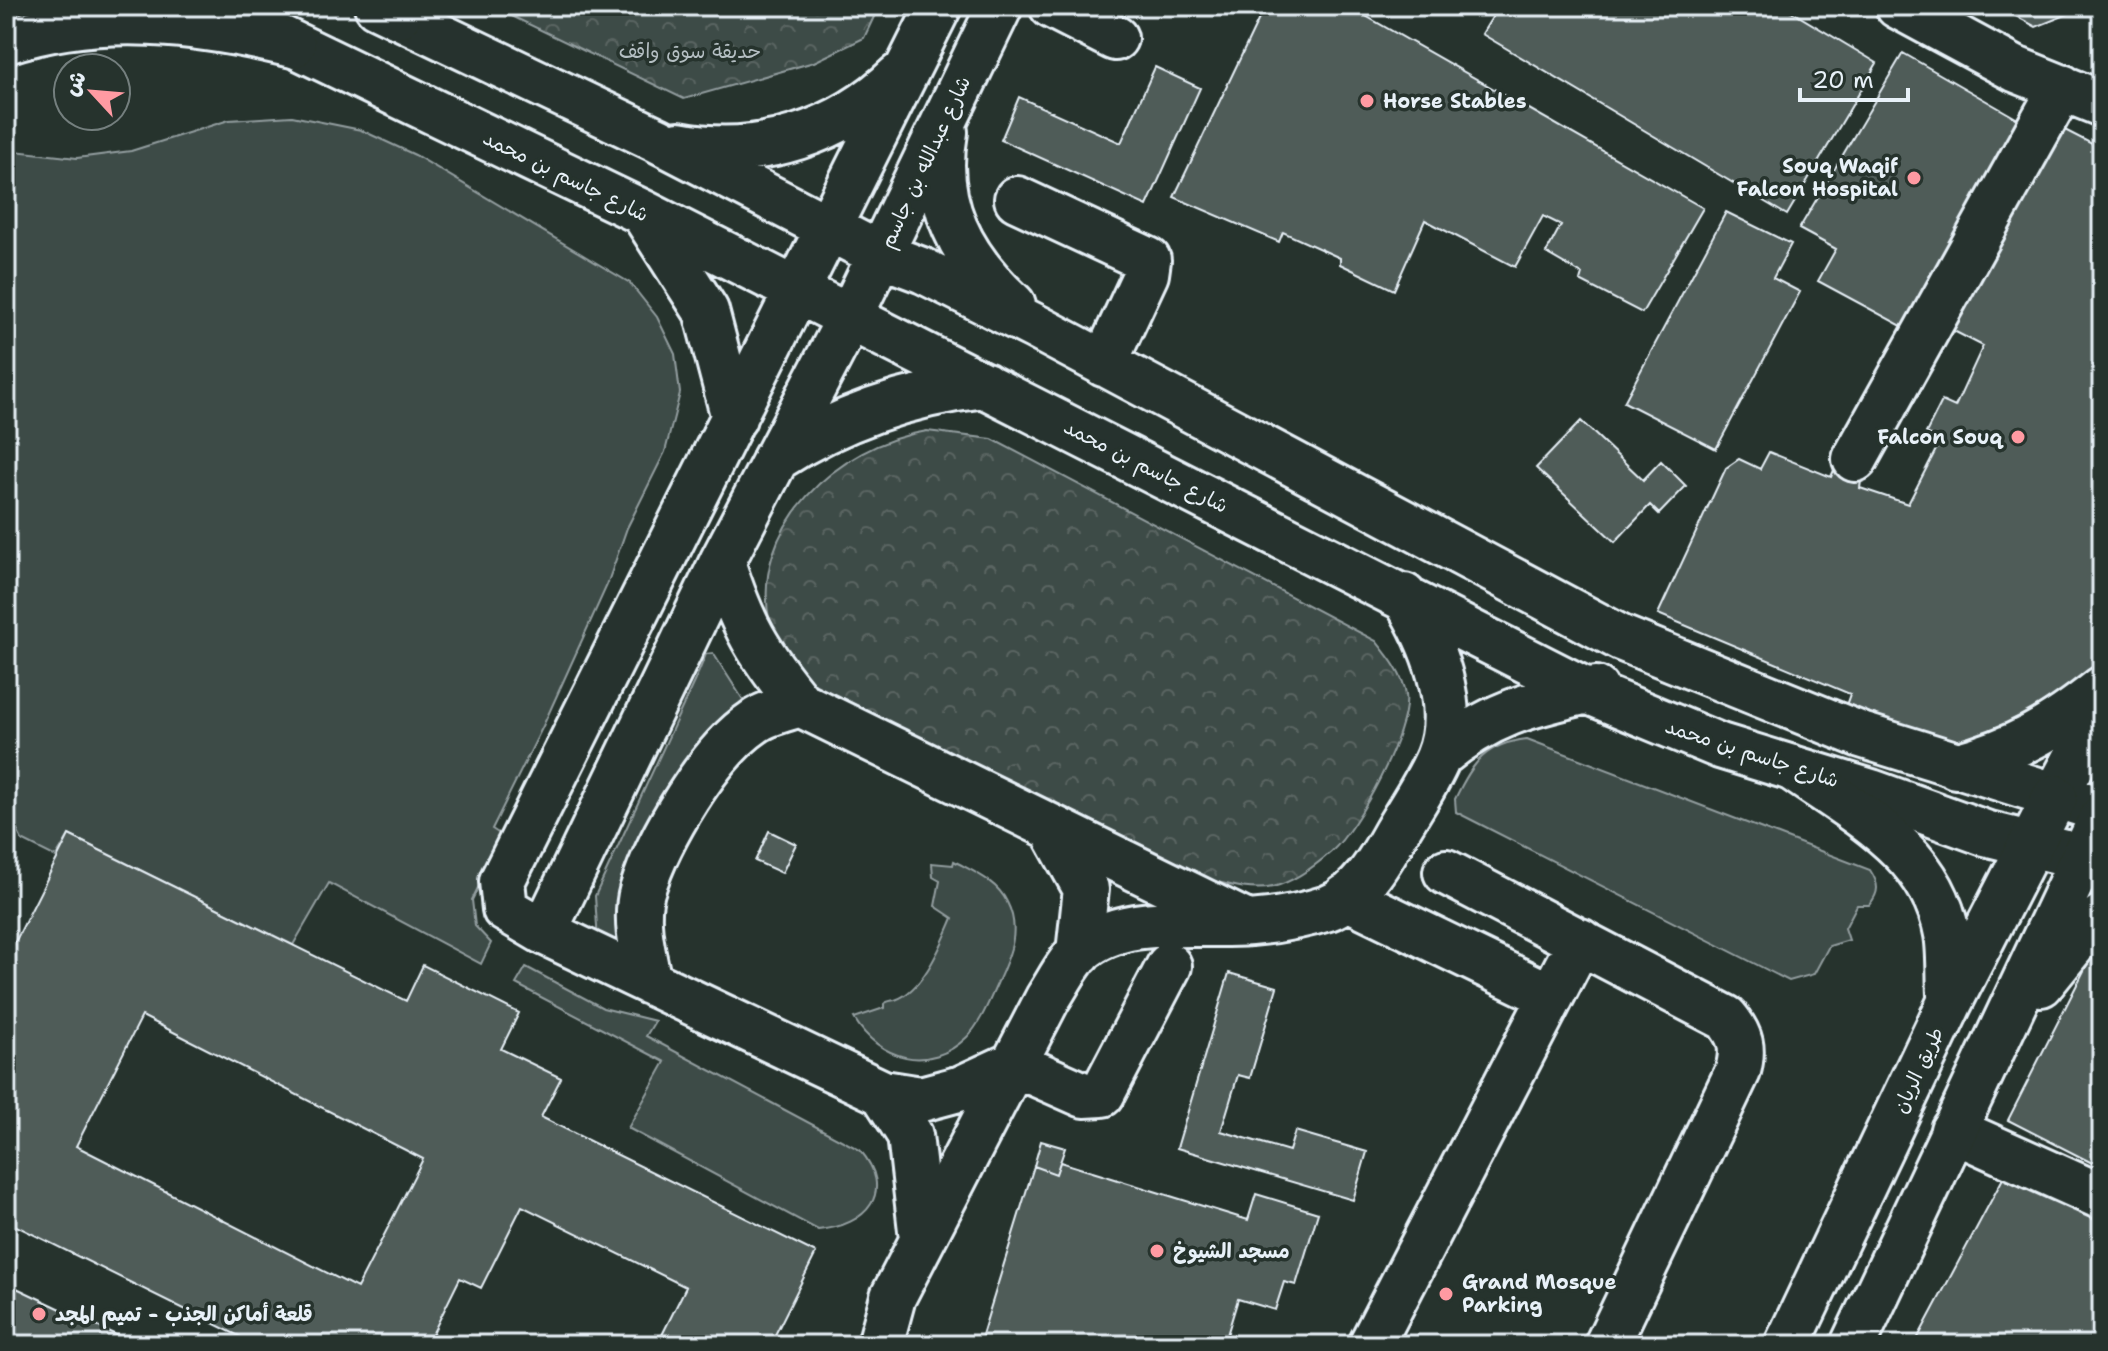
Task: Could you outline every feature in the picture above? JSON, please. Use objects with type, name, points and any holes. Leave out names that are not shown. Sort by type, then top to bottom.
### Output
[{"type":"main road","name":"شارع جاسم بن محمد","points":[[214,6],[642,212],[1587,691],[1720,746],[1985,833],[2102,813]]},
{"type":"main road","points":[[939,6],[502,881],[505,909],[544,932],[883,1093],[921,1099],[962,1088],[1014,1064],[1084,1095],[1102,1094],[1169,966]]},
{"type":"main road","name":"شارع عبدالله بن جاسم","points":[[544,932],[722,562],[881,255],[1000,6]]},
{"type":"main road","points":[[1052,6],[1115,38]]},
{"type":"main road","points":[[1855,459],[2089,93],[2015,69],[1898,6]]},
{"type":"main road","name":"شارع جاسم بن محمد","points":[[388,9],[656,139],[881,255],[924,271],[1036,327],[1621,638],[1805,715],[1956,766],[2041,821],[2092,860]]},
{"type":"main road","points":[[6,41],[43,30],[150,22],[235,30],[293,45]]},
{"type":"main road","points":[[656,139],[724,148],[783,143],[856,111],[909,67]]},
{"type":"main road","points":[[950,106],[943,143],[943,176],[955,234],[994,286],[1036,327]]},
{"type":"main road","points":[[1017,199],[1148,260],[1146,274],[1104,364]]},
{"type":"main road","points":[[642,212],[706,311],[734,418]]},
{"type":"main road","points":[[775,459],[825,429],[874,408],[948,389],[985,385]]},
{"type":"main road","points":[[722,562],[739,616],[766,662],[800,704],[1248,924]]},
{"type":"main road","points":[[880,1345],[893,1297],[922,1239],[1048,998],[1079,953],[1110,932],[1155,926],[1248,924],[1329,907],[1360,885],[1387,849],[1439,756],[1445,723],[1434,656],[1421,624],[1404,596]]},
{"type":"main road","points":[[1439,756],[1461,738],[1509,710],[1587,691],[1634,684],[1657,687],[2041,821]]},
{"type":"main road","points":[[1956,766],[2006,752],[2030,741],[2102,689]]},
{"type":"main road","points":[[649,982],[640,940],[642,892],[670,830],[708,765],[754,721],[800,704]]},
{"type":"main road","name":"طريق الريان","points":[[1787,1345],[1950,1002],[2041,821],[2102,710]]},
{"type":"main road","points":[[1792,768],[1902,847],[1920,867],[1941,909],[1947,936],[1950,1002]]},
{"type":"main road","points":[[1853,1345],[1958,1121],[2092,860],[2102,813]]},
{"type":"main road","points":[[1052,828],[1086,889],[1079,953]]},
{"type":"main road","points":[[1446,872],[1726,1018],[1738,1033],[1743,1052],[1738,1071],[1607,1345]]},
{"type":"main road","points":[[1346,897],[1536,989]]},
{"type":"main road","points":[[1958,1121],[2049,973],[2085,930],[2102,917]]},
{"type":"main road","points":[[1371,1345],[1580,941]]},
{"type":"main road","points":[[883,1093],[910,1135],[922,1239]]},
{"type":"main road","points":[[1958,1121],[2102,1197]]},
{"type":"green space","name":"حديقة سوق واقف","points":[[491,6],[879,6],[864,38],[814,62],[684,99]]},
{"type":"green space","points":[[292,116],[361,130],[415,155],[630,283],[657,317],[675,354],[680,393],[665,452],[627,528],[607,585],[543,726],[492,829],[503,836],[472,900],[475,926],[491,943],[481,964],[329,883],[293,945],[69,835],[56,857],[22,840],[6,809],[6,150],[77,158],[131,151],[229,120]]},
{"type":"green space","points":[[927,431],[992,439],[1376,641],[1402,679],[1406,694],[1405,710],[1392,753],[1380,778],[1355,822],[1331,852],[1304,873],[1273,887],[1247,888],[1206,879],[811,684],[781,649],[770,624],[767,588],[773,555],[787,524],[807,496],[832,473],[862,453],[894,439]]},
{"type":"green space","points":[[713,653],[749,709],[619,927],[616,945],[598,942],[595,896],[706,654]]},
{"type":"green space","points":[[1527,739],[1870,870],[1877,884],[1877,892],[1869,905],[1857,905],[1845,928],[1849,940],[1829,946],[1814,974],[1789,981],[1456,812],[1455,799],[1482,757],[1501,745]]},
{"type":"green space","points":[[954,861],[984,878],[1003,895],[1013,923],[1012,944],[988,1005],[967,1037],[937,1056],[906,1057],[877,1044],[854,1018],[884,1008],[885,1003],[905,995],[931,965],[953,918],[935,906],[940,881],[933,877],[932,863],[953,865]]},
{"type":"green space","points":[[526,967],[603,1008],[655,1021],[646,1036],[860,1150],[871,1165],[876,1180],[871,1204],[850,1222],[818,1230],[628,1128],[665,1062],[516,984]]},
{"type":"building","name":"Horse Stables","points":[[1265,6],[1348,6],[1703,208],[1642,313],[1580,281],[1582,274],[1546,253],[1561,225],[1543,216],[1515,267],[1425,220],[1394,290],[1340,264],[1340,258],[1283,232],[1279,242],[1174,197]]},
{"type":"building","points":[[1499,6],[1782,6],[1877,63],[1787,215],[1482,34]]},
{"type":"building","points":[[1997,6],[2088,6],[2036,27]]},
{"type":"building","name":"Souq Waqif Falcon Hospital","points":[[1903,53],[2030,126],[1909,330],[1818,281],[1836,249],[1799,229]]},
{"type":"building","points":[[1155,67],[1200,88],[1147,206],[1001,140],[1019,97],[1121,143]]},
{"type":"building","name":"Falcon Souq","points":[[2055,125],[2102,149],[2102,656],[2099,664],[2064,705],[1962,744],[1845,708],[1850,694],[1658,614],[1726,468],[1739,459],[1760,469],[1769,452],[1831,477],[1834,470],[1861,481],[1860,488],[1908,504],[1941,440],[1926,433],[1942,401],[1955,407],[1983,346],[1942,325]]},
{"type":"building","points":[[1726,212],[1791,244],[1773,278],[1800,292],[1716,449],[1624,402]]},
{"type":"building","points":[[1581,421],[1643,480],[1661,461],[1686,486],[1659,514],[1650,505],[1615,542],[1536,468]]},
{"type":"building","points":[[769,831],[796,844],[782,873],[755,861]]},
{"type":"building","points":[[69,835],[406,1001],[423,965],[519,1013],[501,1049],[561,1078],[541,1117],[816,1253],[770,1345],[657,1345],[686,1287],[522,1206],[481,1288],[460,1278],[427,1345],[257,1345],[6,1221],[6,960]],"holes":[[[142,1016],[423,1159],[357,1288],[76,1146]]]},
{"type":"building","points":[[2096,947],[2102,950],[2102,1168],[2008,1120]]},
{"type":"building","points":[[1229,973],[1277,987],[1250,1078],[1238,1075],[1221,1131],[1289,1151],[1295,1131],[1367,1152],[1353,1200],[1177,1148]]},
{"type":"building","points":[[1041,1141],[1065,1148],[1056,1174],[1034,1166]]},
{"type":"building","name":"مسجد الشيوخ","points":[[1060,1162],[1248,1220],[1256,1194],[1318,1213],[1296,1285],[1284,1282],[1275,1310],[1238,1299],[1224,1345],[979,1345],[1034,1166],[1056,1174]]},
{"type":"building","points":[[2009,1167],[2102,1214],[2102,1345],[1914,1345]]},
{"type":"building","name":"قلعة أماكن الجذب - تميم المجد","points":[[6,1283],[137,1345],[6,1345]]},
{"type":"place","name":"Horse Stables","points":[[1367,101]]},
{"type":"place","name":"Souq Waqif Falcon Hospital","points":[[1914,178]]},
{"type":"place","name":"Falcon Souq","points":[[2018,437]]},
{"type":"place","name":"مسجد الشيوخ","points":[[1157,1251]]},
{"type":"place","name":"Grand Mosque Parking","points":[[1446,1294]]},
{"type":"place","name":"قلعة أماكن الجذب - تميم المجد","points":[[39,1314]]}]
